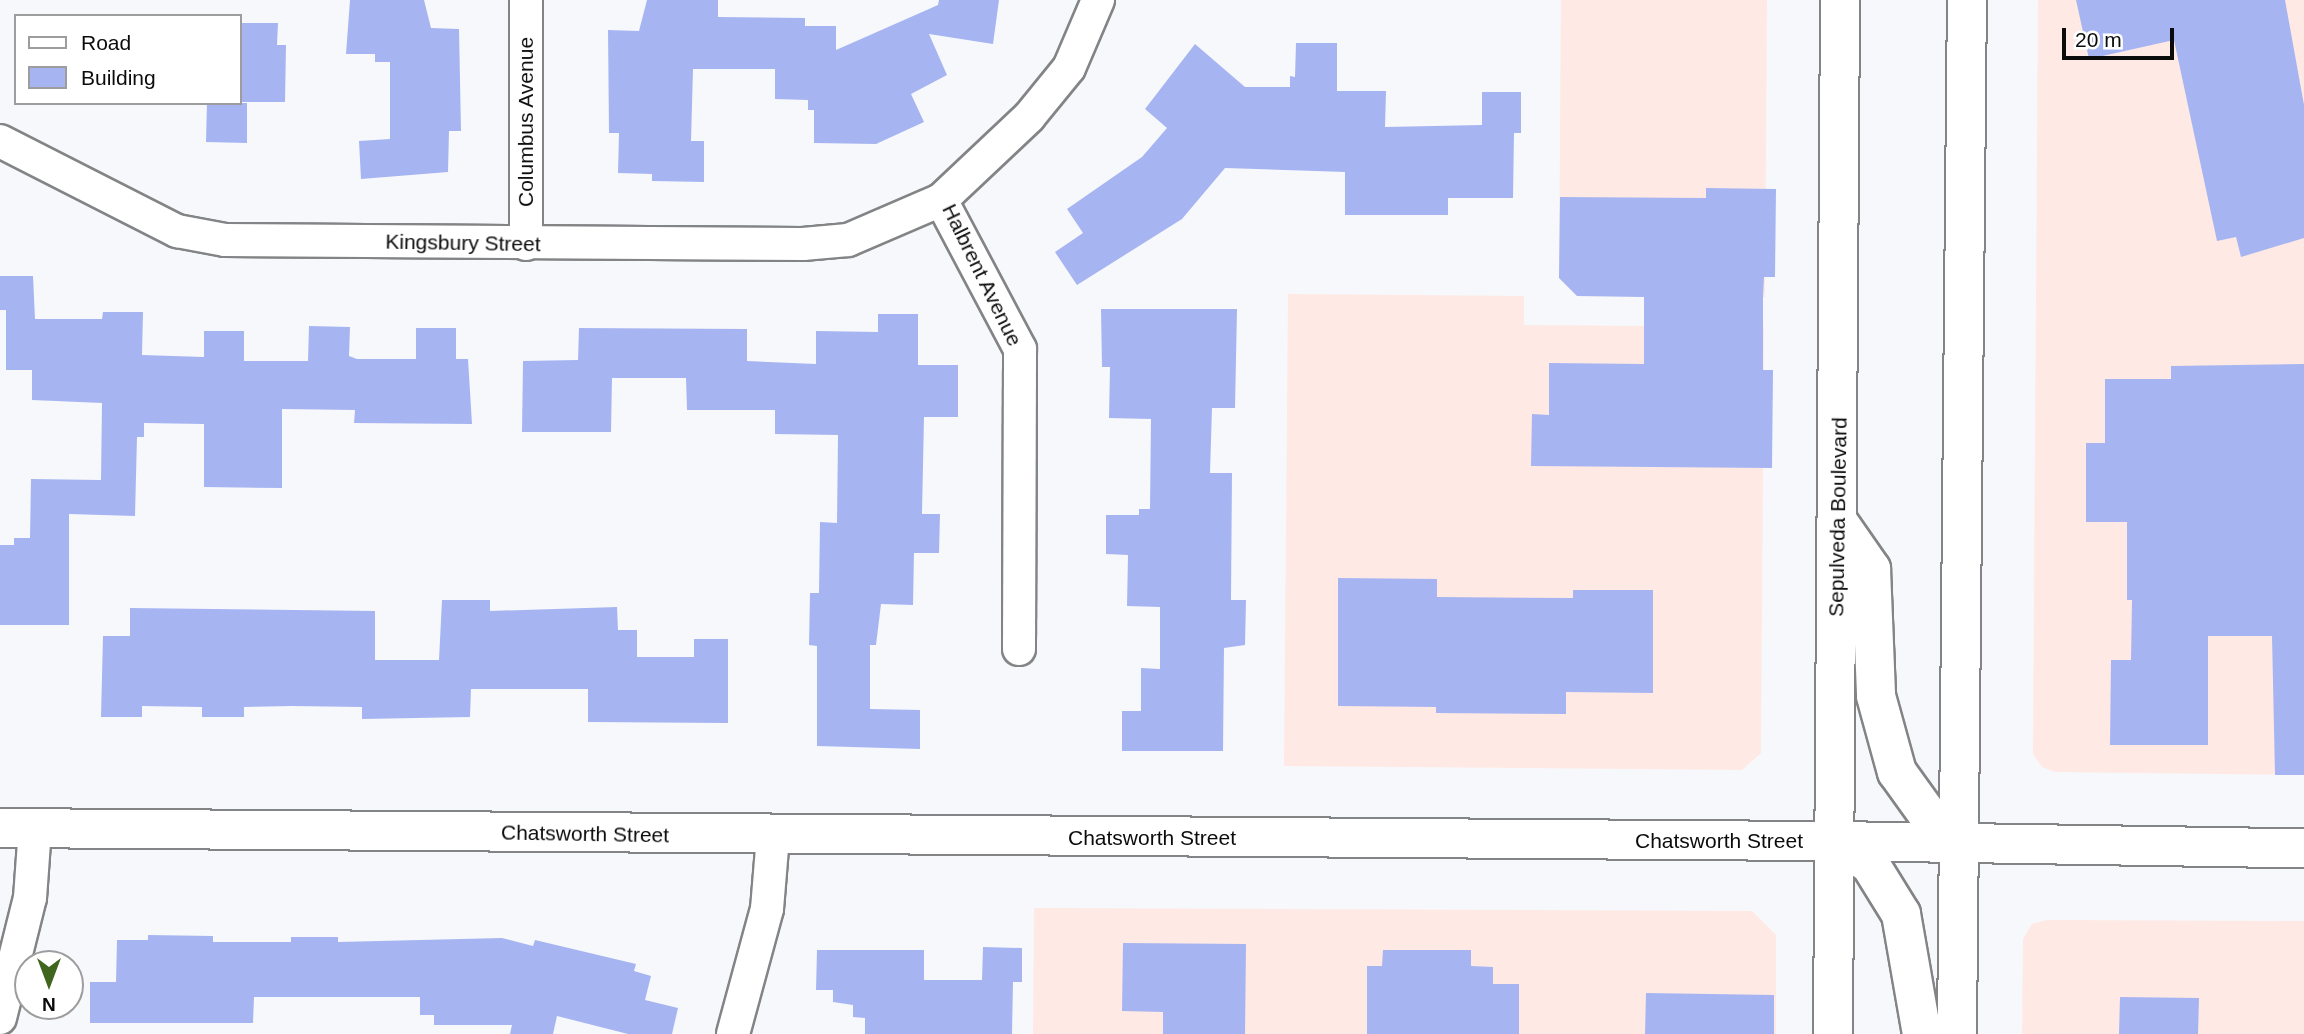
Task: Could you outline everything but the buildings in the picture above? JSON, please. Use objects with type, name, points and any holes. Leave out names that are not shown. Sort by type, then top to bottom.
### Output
[{"type":"main road","name":"Sepulveda Boulevard","points":[[1833,1034],[1840,0]]},
{"type":"main road","points":[[1957,1034],[1967,0]]},
{"type":"main road","points":[[1838,520],[1871,569],[1876,696],[1897,772],[1933,822],[1957,843]]},
{"type":"main road","name":"Chatsworth Street","points":[[17,829],[1834,841],[2304,848]]},
{"type":"main road","points":[[1834,841],[1870,864],[1901,914],[1922,1034]]},
{"type":"street","name":"Columbus Avenue","points":[[526,0],[526,244]]},
{"type":"street","name":"Halbrent Avenue","points":[[1019,649],[1020,349],[941,200],[1029,117],[1069,68],[1098,0]]},
{"type":"street","name":"Kingsbury Street","points":[[0,141],[177,231],[225,240],[526,244],[836,241],[897,222],[941,200]]},
{"type":"street","points":[[0,1018],[30,898],[17,829]]},
{"type":"street","points":[[733,1034],[767,909],[773,836]]},
{"type":"shaded area","points":[[1561,0],[1767,0],[1765,297],[1577,296],[1559,278]]},
{"type":"shaded area","points":[[2038,0],[2304,0],[2304,775],[2055,772],[2042,767],[2033,754]]},
{"type":"shaded area","points":[[1288,294],[1524,296],[1524,325],[1764,327],[1761,753],[1742,770],[1284,766]]},
{"type":"shaded area","points":[[1034,908],[1752,911],[1776,935],[1776,1034],[1033,1034]]},
{"type":"shaded area","points":[[2047,920],[2304,921],[2304,1034],[2022,1034],[2023,939],[2032,924]]}]
